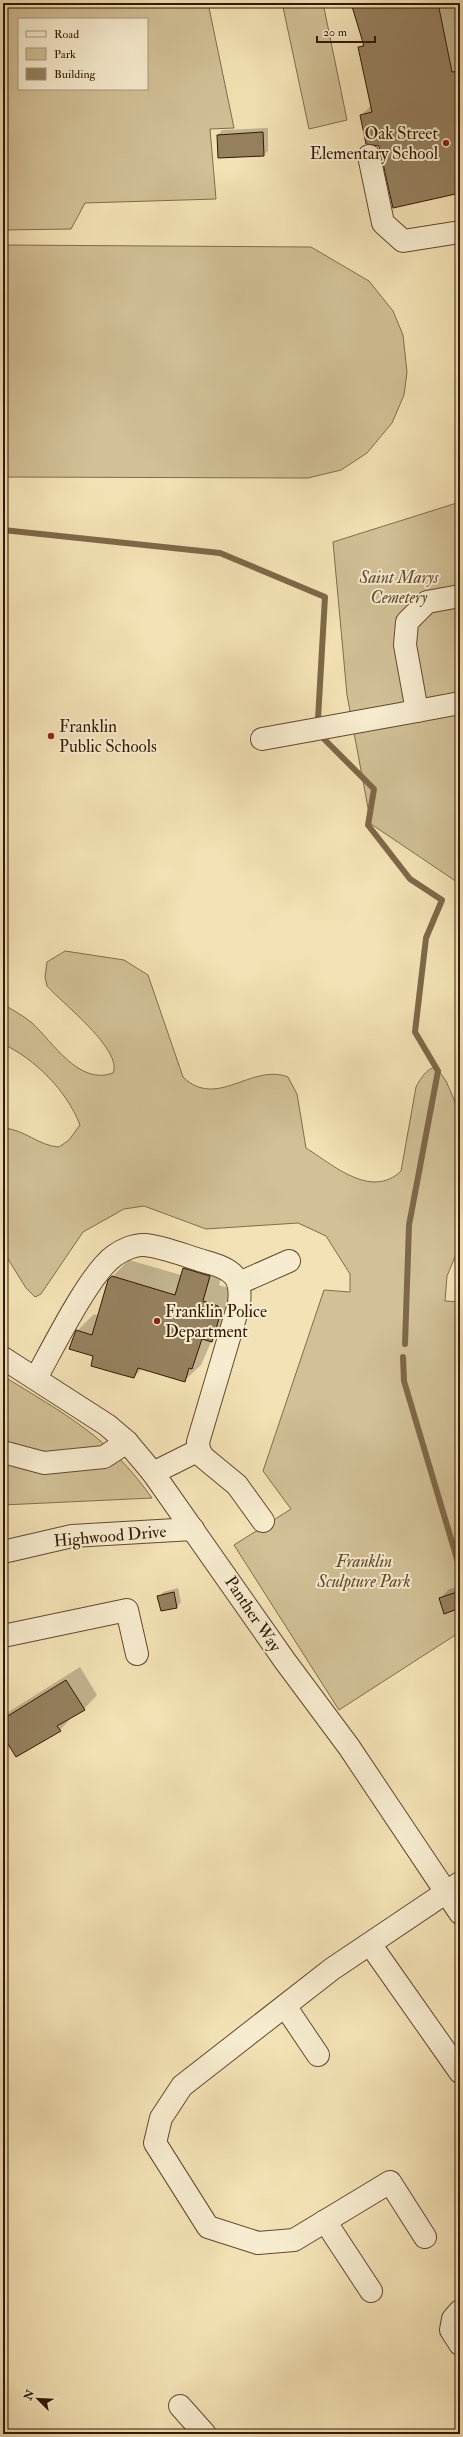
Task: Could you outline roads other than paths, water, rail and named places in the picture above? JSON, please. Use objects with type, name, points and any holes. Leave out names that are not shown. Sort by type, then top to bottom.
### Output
[{"type":"street","points":[[369,156],[383,223],[403,241],[460,232]]},
{"type":"street","points":[[417,711],[405,646],[407,622],[427,602],[460,596]]},
{"type":"street","points":[[262,739],[460,703]]},
{"type":"street","points":[[36,1378],[96,1274],[114,1256],[127,1248],[145,1245],[222,1267],[236,1276],[241,1288],[239,1304],[198,1442],[199,1450],[204,1457],[237,1485],[263,1521]]},
{"type":"street","points":[[238,1283],[289,1261]]},
{"type":"street","name":"Panther Way","points":[[3,1358],[97,1418],[127,1442],[153,1473],[349,1747],[453,1888],[460,1913]]},
{"type":"street","points":[[3,1452],[44,1463],[104,1457],[127,1442]]},
{"type":"street","points":[[153,1473],[199,1450]]},
{"type":"street","name":"Highwood Drive","points":[[3,1552],[72,1536],[193,1530]]},
{"type":"street","points":[[3,1636],[127,1610],[137,1654]]},
{"type":"street","points":[[425,2237],[390,2182],[294,2240],[258,2243],[208,2227],[155,2143],[161,2118],[182,2086],[332,1969],[453,1888]]},
{"type":"street","points":[[370,1944],[460,2072]]},
{"type":"street","points":[[285,2006],[318,2055]]},
{"type":"street","points":[[325,2222],[370,2291]]},
{"type":"street","points":[[460,2311],[453,2319],[451,2330],[460,2344]]},
{"type":"street","points":[[180,2406],[204,2434]]},
{"type":"waterway","points":[[3,530],[220,553],[325,597],[318,719],[323,738],[374,789],[368,825],[410,879],[442,900],[426,938],[415,1032],[438,1071],[409,1225],[405,1344]]},
{"type":"waterway","points":[[403,1357],[404,1381],[460,1569]]},
{"type":"place","name":"Oak Street Elementary School","points":[[446,143]]},
{"type":"place","name":"Franklin Public Schools","points":[[51,736]]},
{"type":"place","name":"Franklin Police Department","points":[[157,1321]]},
{"type":"park label","name":"Saint Marys Cemetery","points":[[399,587]]},
{"type":"park label","name":"Franklin Sculpture Park","points":[[364,1571]]}]
